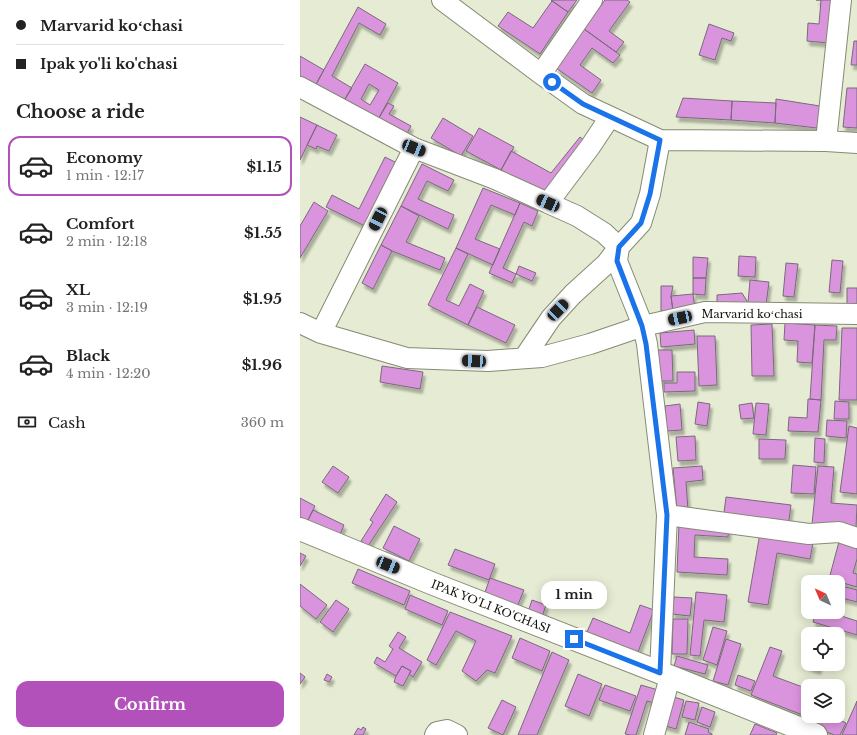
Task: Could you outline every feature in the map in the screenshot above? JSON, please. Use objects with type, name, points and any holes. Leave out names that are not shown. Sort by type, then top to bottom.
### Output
[{"type":"main road","name":"IPAK YO'LI KO'CHASI","points":[[300,530],[816,735]]},
{"type":"street","points":[[442,0],[583,104],[660,140],[826,141],[857,143]]},
{"type":"street","points":[[541,74],[592,0]]},
{"type":"street","points":[[826,141],[841,0]]},
{"type":"street","points":[[300,87],[414,148],[495,179],[577,216],[604,233],[619,247]]},
{"type":"street","points":[[548,203],[590,147],[610,117]]},
{"type":"street","points":[[524,358],[550,318],[606,264],[641,223],[650,194],[660,140]]},
{"type":"street","points":[[321,333],[414,148]]},
{"type":"street","points":[[619,247],[617,261],[642,326],[646,344],[667,515],[665,675],[654,735]]},
{"type":"street","name":"Marvarid koʻchasi","points":[[300,323],[321,333],[407,358],[488,362],[542,357],[590,344],[642,326],[705,312],[857,314]]},
{"type":"street","points":[[667,515],[810,534],[839,532],[857,538]]},
{"type":"street","points":[[435,735],[437,732],[446,730],[457,735]]},
{"type":"building","points":[[551,0],[577,0],[568,12]]},
{"type":"building","points":[[605,0],[627,0],[630,2],[609,31],[624,42],[616,52],[584,29]]},
{"type":"building","points":[[821,0],[832,0],[829,43],[807,41],[808,23],[819,24]]},
{"type":"building","points":[[552,1],[568,12],[540,54],[498,26],[508,12],[533,28]]},
{"type":"building","points":[[358,7],[386,24],[380,35],[359,23],[332,76],[352,88],[342,104],[314,88]]},
{"type":"building","points":[[709,24],[734,33],[731,41],[722,38],[715,60],[699,55]]},
{"type":"building","points":[[584,29],[620,55],[613,63],[592,48],[580,65],[601,80],[592,93],[556,68]]},
{"type":"building","points":[[854,41],[857,41],[857,65],[851,65]]},
{"type":"building","points":[[300,56],[324,70],[314,88],[300,79]]},
{"type":"building","points":[[365,64],[398,83],[376,123],[342,104]],"holes":[[[369,84],[379,90],[370,105],[361,99]]]},
{"type":"building","points":[[847,88],[857,88],[857,128],[843,127]]},
{"type":"building","points":[[683,98],[732,101],[731,120],[676,117]]},
{"type":"building","points":[[776,99],[820,106],[817,128],[775,123]]},
{"type":"building","points":[[732,101],[776,103],[775,123],[731,120]]},
{"type":"building","points":[[388,103],[394,106],[389,114],[411,126],[405,137],[377,121]]},
{"type":"building","points":[[300,117],[317,125],[300,160]]},
{"type":"building","points":[[443,118],[473,136],[461,156],[431,138]]},
{"type":"building","points":[[317,125],[337,135],[329,151],[317,146],[316,149],[307,145]]},
{"type":"building","points":[[479,128],[514,147],[501,170],[466,151]]},
{"type":"building","points":[[580,137],[589,144],[549,197],[501,170],[511,151],[551,173]]},
{"type":"building","points":[[385,157],[397,163],[365,226],[326,207],[332,195],[359,209]]},
{"type":"building","points":[[422,164],[454,180],[448,191],[427,181],[418,199],[454,215],[448,229],[401,206]]},
{"type":"building","points":[[483,188],[520,203],[515,215],[491,205],[475,239],[500,249],[493,265],[456,248]]},
{"type":"building","points":[[314,202],[328,211],[300,258],[300,226]]},
{"type":"building","points":[[520,203],[538,211],[532,226],[524,222],[503,268],[516,274],[512,283],[489,273]]},
{"type":"building","points":[[401,206],[419,216],[406,242],[445,258],[440,270],[392,251],[381,245]]},
{"type":"building","points":[[381,245],[392,251],[373,289],[362,283]]},
{"type":"building","points":[[456,248],[468,254],[446,300],[459,306],[470,284],[484,291],[468,325],[428,305]]},
{"type":"building","points":[[739,256],[756,257],[755,277],[738,276]]},
{"type":"building","points":[[693,257],[708,258],[706,278],[693,278]]},
{"type":"building","points":[[832,260],[843,261],[840,293],[829,292]]},
{"type":"building","points":[[786,263],[798,264],[794,297],[783,296]]},
{"type":"building","points":[[519,266],[536,273],[532,281],[516,274]]},
{"type":"building","points":[[693,278],[706,278],[705,295],[693,294]]},
{"type":"building","points":[[750,280],[769,282],[766,305],[748,303]]},
{"type":"building","points":[[661,286],[673,286],[671,296],[673,311],[661,311]]},
{"type":"building","points":[[847,288],[857,288],[857,311],[847,311]]},
{"type":"building","points":[[742,293],[748,303],[717,305],[717,295]]},
{"type":"building","points":[[693,294],[695,309],[673,311],[671,296]]},
{"type":"building","points":[[477,307],[515,325],[506,343],[468,325]]},
{"type":"building","points":[[785,323],[815,325],[812,363],[797,362],[798,341],[784,340]]},
{"type":"building","points":[[772,324],[774,376],[752,376],[751,325]]},
{"type":"building","points":[[815,325],[837,326],[836,340],[824,340],[821,400],[810,399]]},
{"type":"building","points":[[842,328],[857,328],[857,400],[839,400]]},
{"type":"building","points":[[694,330],[695,344],[661,347],[660,333]]},
{"type":"building","points":[[697,336],[715,336],[717,385],[699,386]]},
{"type":"building","points":[[656,350],[672,350],[673,381],[657,381]]},
{"type":"building","points":[[382,366],[423,372],[420,389],[380,382]]},
{"type":"building","points":[[677,372],[695,372],[695,391],[664,392],[664,383],[677,383]]},
{"type":"building","points":[[808,399],[821,400],[818,432],[788,431],[789,417],[807,418]]},
{"type":"building","points":[[835,401],[849,402],[849,419],[834,419]]},
{"type":"building","points":[[698,402],[710,404],[707,426],[695,424]]},
{"type":"building","points":[[752,403],[754,418],[741,419],[739,405]]},
{"type":"building","points":[[756,403],[769,404],[766,435],[753,434]]},
{"type":"building","points":[[680,404],[682,430],[667,431],[665,406]]},
{"type":"building","points":[[827,420],[847,421],[846,438],[826,436]]},
{"type":"building","points":[[849,426],[857,428],[857,494],[840,492]]},
{"type":"building","points":[[695,436],[696,460],[678,461],[676,437]]},
{"type":"building","points":[[815,438],[825,439],[824,463],[814,462]]},
{"type":"building","points":[[759,439],[786,440],[785,459],[759,459]]},
{"type":"building","points":[[793,465],[816,467],[814,494],[791,493]]},
{"type":"building","points":[[333,466],[349,477],[338,493],[322,482]]},
{"type":"building","points":[[702,466],[703,480],[686,482],[688,510],[677,511],[673,468]]},
{"type":"building","points":[[818,466],[834,467],[831,503],[857,505],[856,528],[812,524]]},
{"type":"building","points":[[386,494],[397,502],[368,546],[361,541],[373,522],[370,520]]},
{"type":"building","points":[[726,497],[791,505],[788,527],[723,520]]},
{"type":"building","points":[[300,498],[315,506],[307,522],[300,519]]},
{"type":"building","points":[[313,510],[344,525],[339,537],[307,522]]},
{"type":"building","points":[[679,524],[729,527],[728,537],[695,535],[694,557],[728,559],[727,575],[677,572]]},
{"type":"building","points":[[394,526],[420,539],[409,561],[383,548]]},
{"type":"building","points":[[760,533],[813,543],[810,559],[777,553],[768,605],[748,602]]},
{"type":"building","points":[[840,538],[857,543],[857,559],[853,573],[857,574],[857,587],[845,584],[845,575],[830,575]]},
{"type":"building","points":[[455,549],[495,564],[489,580],[448,565]]},
{"type":"building","points":[[300,553],[306,556],[300,566]]},
{"type":"building","points":[[358,569],[410,591],[404,605],[352,583]]},
{"type":"building","points":[[490,578],[524,590],[517,607],[484,595]]},
{"type":"building","points":[[300,584],[327,605],[316,619],[300,606]]},
{"type":"building","points":[[845,587],[857,590],[857,602],[845,599]]},
{"type":"building","points":[[696,592],[727,595],[724,622],[704,620],[700,656],[690,655]]},
{"type":"building","points":[[410,595],[448,611],[442,625],[405,609]]},
{"type":"building","points":[[674,597],[692,598],[690,616],[672,614]]},
{"type":"building","points":[[336,600],[349,609],[333,632],[320,622]]},
{"type":"building","points":[[532,600],[546,605],[542,617],[528,612]]},
{"type":"building","points":[[640,605],[654,610],[638,652],[587,632],[593,618],[630,633]]},
{"type":"building","points":[[450,612],[512,636],[495,673],[487,670],[476,681],[462,671],[476,641],[456,631],[436,665],[427,660]]},
{"type":"building","points":[[845,617],[857,621],[857,635],[845,631],[845,627],[830,627],[813,622],[814,619],[845,619]]},
{"type":"building","points":[[673,619],[688,619],[687,654],[672,654]]},
{"type":"building","points":[[713,627],[727,631],[717,665],[703,660]]},
{"type":"building","points":[[398,632],[406,637],[399,648],[422,662],[413,677],[409,674],[411,671],[402,666],[396,676],[374,663],[377,657],[385,662],[393,649],[389,646]]},
{"type":"building","points":[[520,638],[550,651],[542,671],[512,658]]},
{"type":"building","points":[[726,639],[741,644],[728,685],[713,681]]},
{"type":"building","points":[[770,647],[782,651],[773,676],[801,686],[801,714],[751,695]]},
{"type":"building","points":[[552,652],[569,660],[537,735],[518,735]]},
{"type":"building","points":[[677,656],[708,665],[705,674],[674,666]]},
{"type":"building","points":[[402,666],[411,671],[403,686],[394,682]]},
{"type":"building","points":[[300,673],[305,677],[300,684]]},
{"type":"building","points":[[327,674],[332,677],[329,682],[324,680]]},
{"type":"building","points":[[578,674],[602,684],[589,716],[565,706]]},
{"type":"building","points":[[738,675],[755,681],[751,691],[735,685]]},
{"type":"building","points":[[605,685],[636,696],[630,711],[599,700]]},
{"type":"building","points":[[641,685],[665,692],[661,705],[647,701],[636,735],[625,734]]},
{"type":"building","points":[[667,695],[684,700],[676,729],[659,724]]},
{"type":"building","points":[[502,700],[516,707],[503,735],[488,728]]},
{"type":"building","points":[[686,701],[699,703],[695,720],[682,717]]},
{"type":"building","points":[[857,701],[857,735],[842,735]]},
{"type":"building","points":[[702,707],[715,712],[710,727],[697,722]]},
{"type":"building","points":[[689,722],[709,729],[708,732],[712,735],[685,735]]},
{"type":"building","points":[[812,723],[846,723],[840,735],[834,735],[811,725]]},
{"type":"building","points":[[755,724],[777,733],[776,735],[750,735]]},
{"type":"building","points":[[363,727],[366,729],[363,735],[354,735],[358,728],[361,730]]},
{"type":"route","points":[[552,82],[583,104],[660,140],[650,194],[641,223],[619,247],[617,261],[642,326],[646,344],[667,515],[660,673],[574,639]]}]
